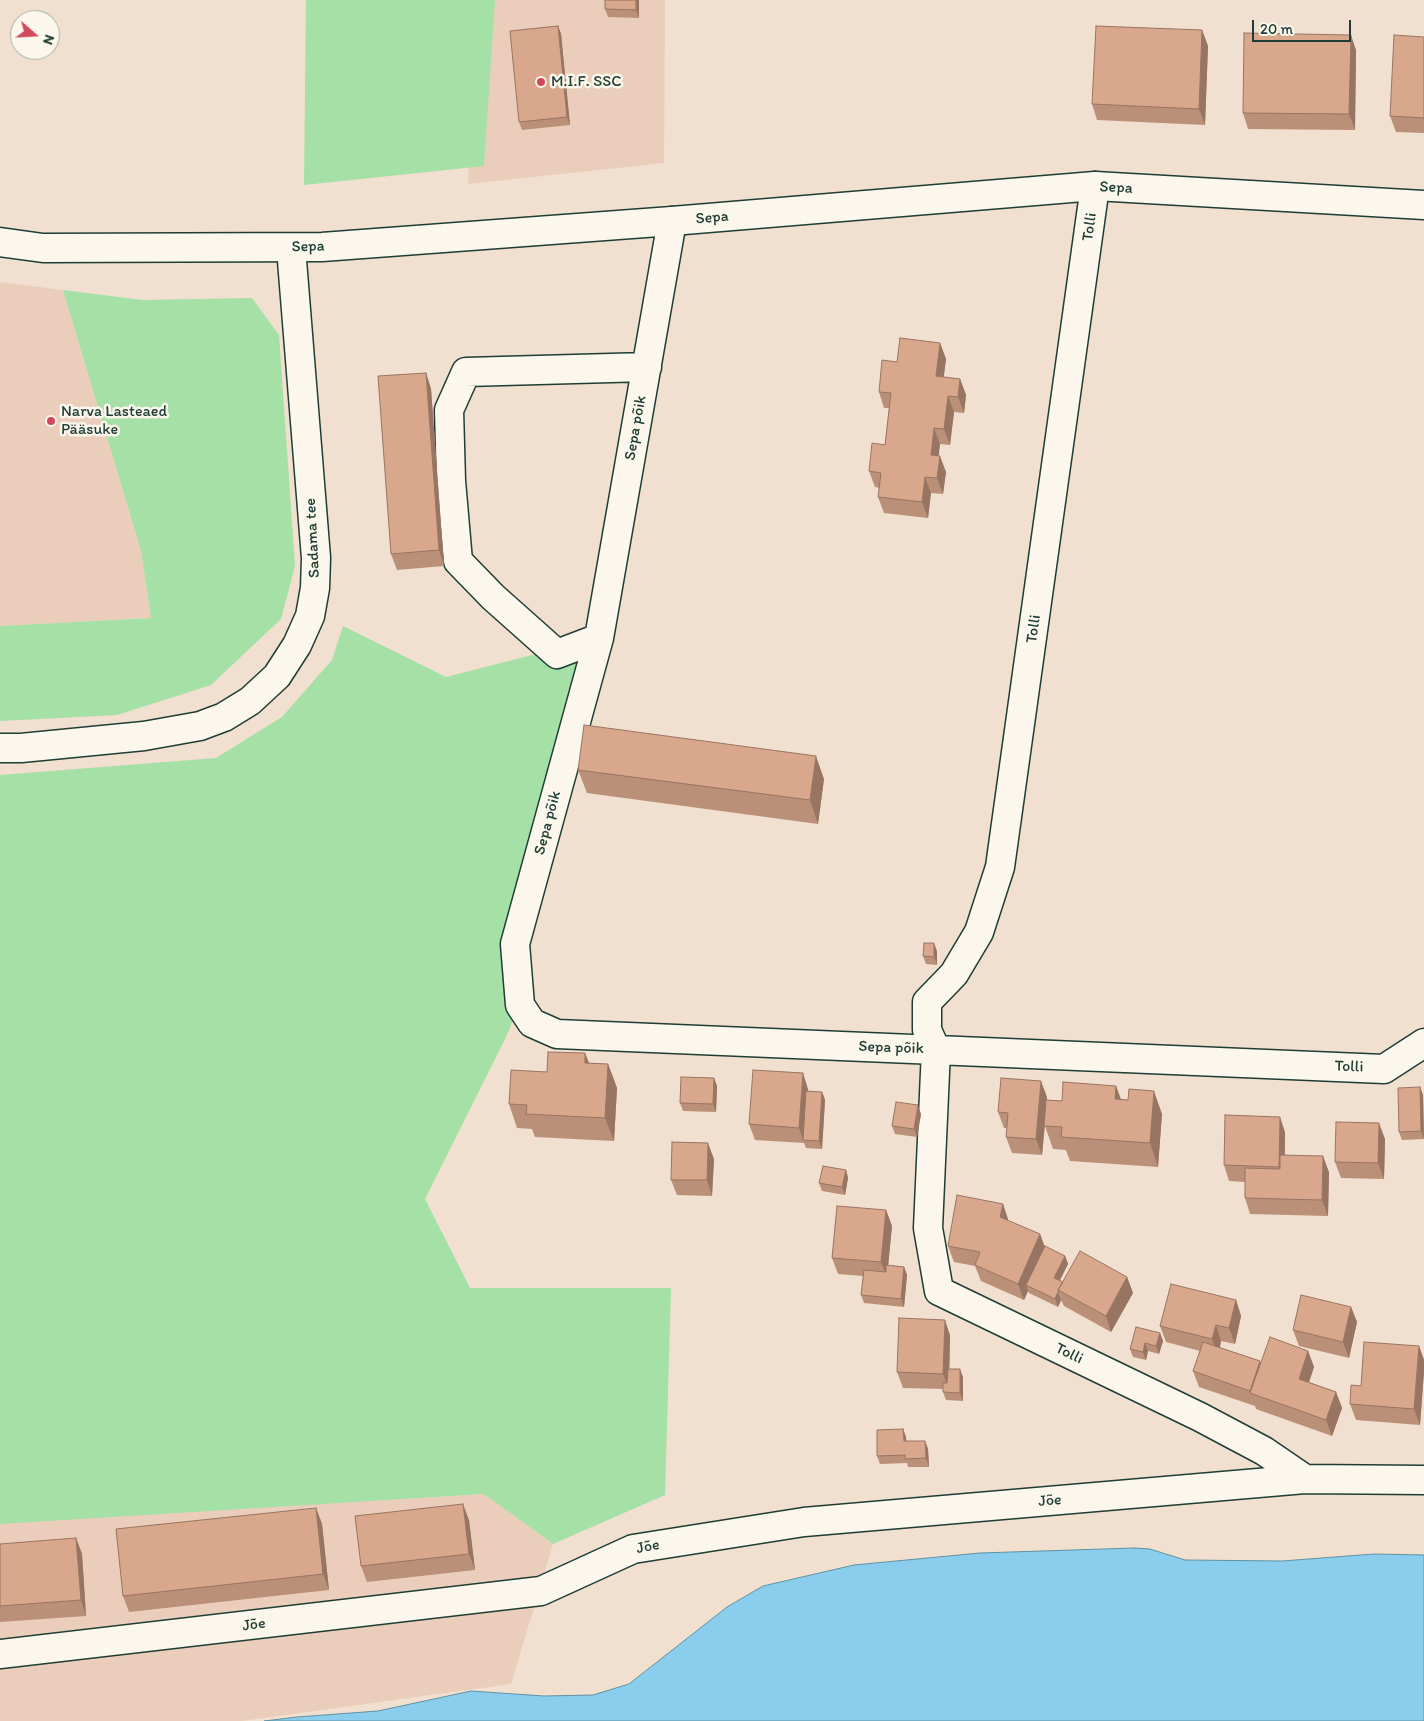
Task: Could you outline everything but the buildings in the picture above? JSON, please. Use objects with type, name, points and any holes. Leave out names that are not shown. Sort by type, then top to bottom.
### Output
[{"type":"street","name":"Sepa","points":[[0,242],[43,248],[291,248],[672,221],[1096,186],[1424,205]]},
{"type":"street","name":"Tolli","points":[[1096,186],[1000,867],[979,932],[954,974],[928,1002],[927,1030],[936,1050],[928,1228],[939,1291],[1200,1418],[1264,1451],[1304,1479]]},
{"type":"street","name":"Sepa põik","points":[[672,221],[598,638],[515,944],[520,1005],[532,1023],[557,1034],[936,1050]]},
{"type":"street","name":"Sadama tee","points":[[0,748],[21,748],[144,736],[200,726],[224,717],[250,701],[277,676],[298,645],[310,616],[315,588],[316,558],[291,248]]},
{"type":"street","points":[[598,638],[557,654],[493,597],[458,561],[451,481],[448,410],[466,372],[646,367]]},
{"type":"street","name":"Tolli","points":[[936,1050],[1384,1069],[1424,1043]]},
{"type":"street","points":[[1304,1479],[1424,1480]]},
{"type":"street","name":"Jõe","points":[[0,1654],[540,1591],[633,1549],[804,1522],[1304,1479]]},
{"type":"shaded area","points":[[478,0],[665,0],[664,163],[468,184]]},
{"type":"shaded area","name":"Narva Lasteaed Pääsuke","points":[[0,282],[63,290],[141,551],[151,618],[0,626]]},
{"type":"shaded area","points":[[484,1494],[553,1544],[511,1684],[242,1721],[0,1721],[0,1523]]},
{"type":"green space","points":[[306,0],[495,0],[484,166],[304,185]]},
{"type":"green space","points":[[63,290],[142,300],[252,298],[279,335],[295,566],[281,619],[211,685],[117,715],[0,721],[0,626],[151,618],[141,551]]},
{"type":"green space","points":[[343,626],[446,677],[599,638],[515,943],[520,1005],[425,1199],[470,1288],[671,1288],[665,1495],[553,1544],[484,1494],[0,1524],[0,775],[216,758],[282,717],[332,660]]},
{"type":"water","points":[[1150,1549],[1185,1560],[1282,1561],[1374,1554],[1424,1555],[1424,1721],[264,1721],[378,1711],[471,1691],[544,1696],[593,1695],[629,1684],[727,1607],[763,1586],[854,1565],[980,1553]]},
{"type":"place","name":"M.I.F. SSC","points":[[541,82]]},
{"type":"place","name":"Narva Lasteaed Pääsuke","points":[[51,421]]}]
